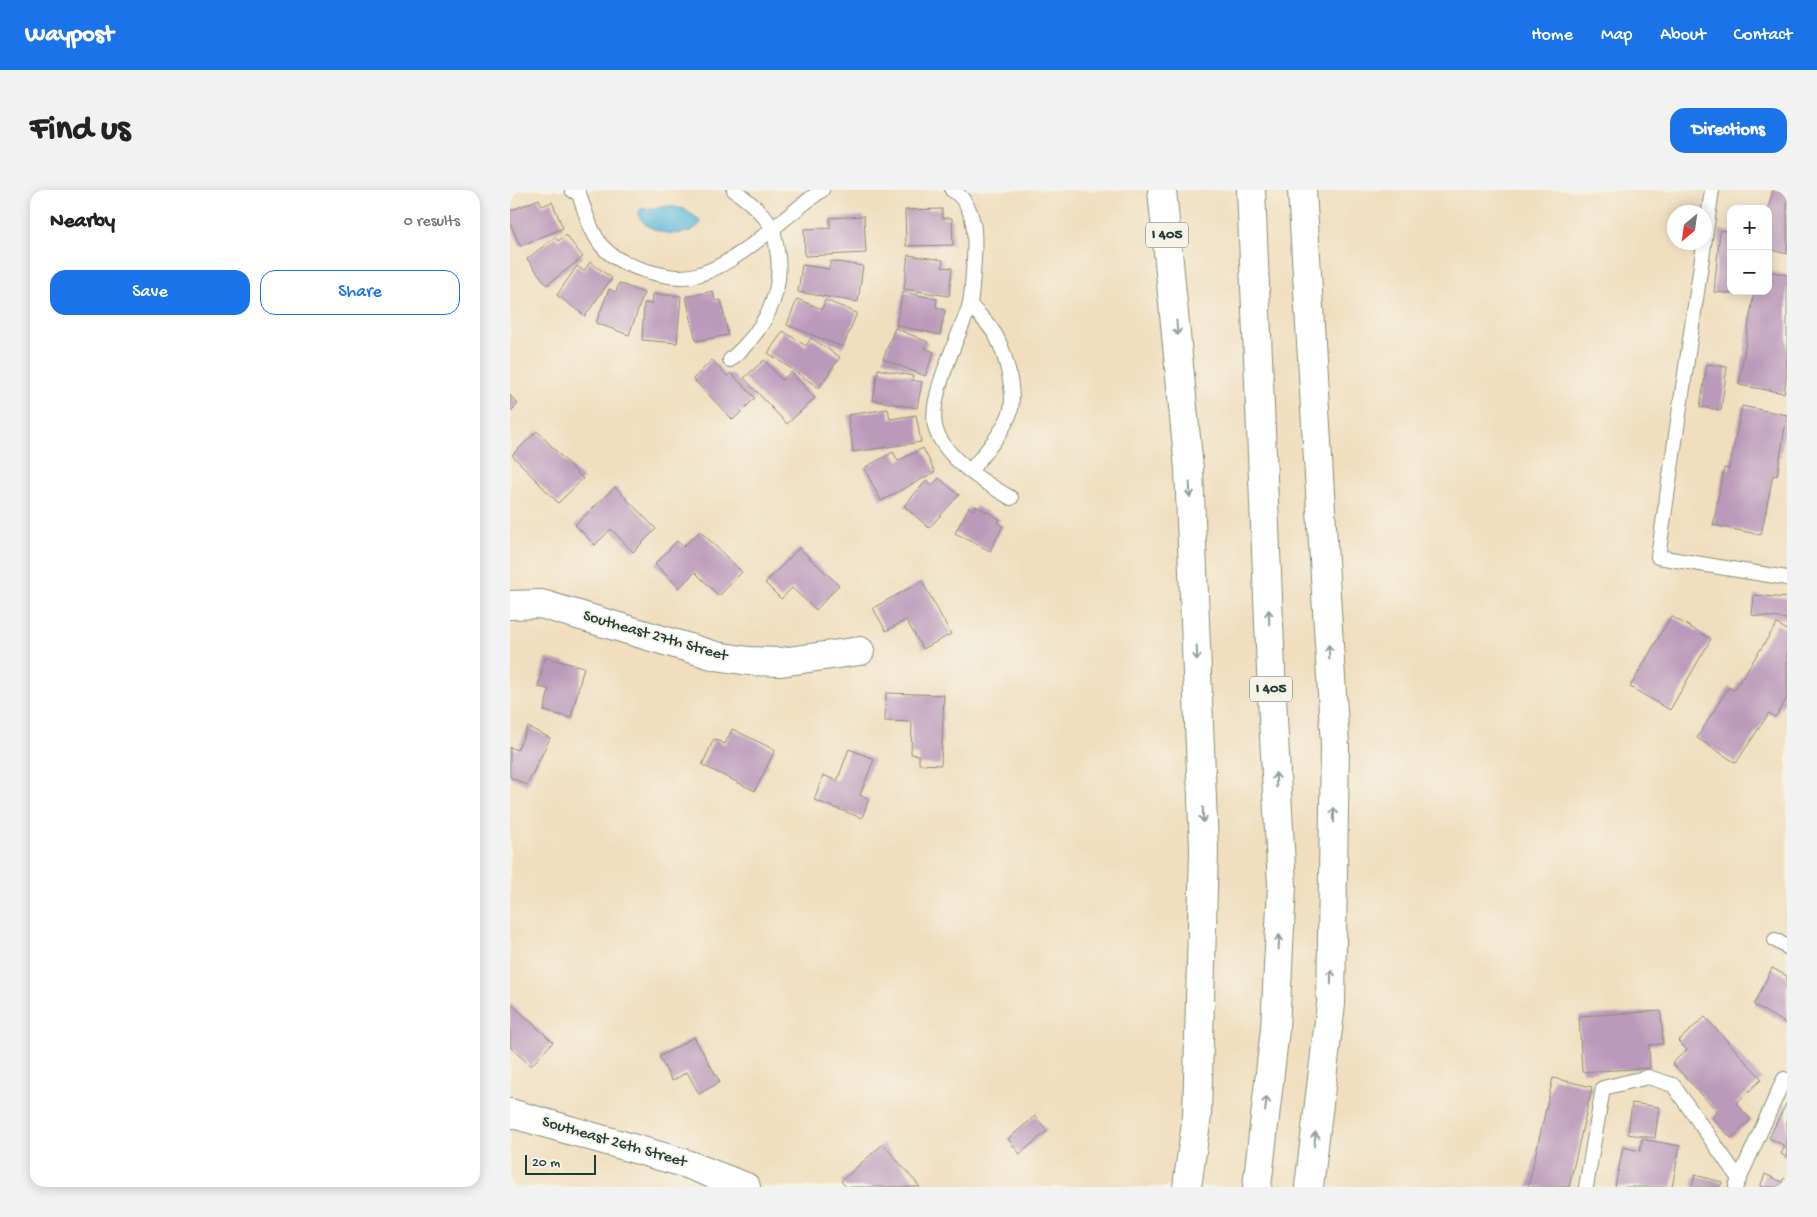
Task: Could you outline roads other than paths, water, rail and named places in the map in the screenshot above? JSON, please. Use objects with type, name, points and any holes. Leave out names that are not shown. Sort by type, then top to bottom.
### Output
[{"type":"main road","points":[[1158,190],[1172,280]]},
{"type":"main road","name":"I 405","points":[[1162,190],[1189,469],[1204,849],[1197,1116],[1186,1187]]},
{"type":"main road","name":"I 405","points":[[1251,190],[1260,354],[1272,718],[1282,885],[1275,1029],[1256,1187]]},
{"type":"main road","points":[[1302,190],[1334,745],[1331,1004],[1309,1187]]},
{"type":"main road","name":"Southeast 27th Street","points":[[510,605],[541,604],[716,656],[749,661],[782,662],[860,651]]},
{"type":"main road","name":"Southeast 26th Street","points":[[510,1113],[684,1163],[746,1187]]},
{"type":"lane","points":[[730,360],[759,331],[772,305],[780,264],[772,228],[748,200],[734,190]]},
{"type":"lane","points":[[578,191],[591,231],[602,248],[628,264],[664,276],[682,277],[699,275],[724,264],[822,190]]},
{"type":"lane","points":[[952,190],[957,193],[970,212],[975,235],[970,305],[935,398],[936,429],[944,445],[971,470],[1011,498]]},
{"type":"lane","points":[[1712,190],[1658,557],[1787,578]]},
{"type":"lane","points":[[970,305],[984,319],[997,337],[1011,385],[1012,397],[1011,410],[1001,431],[971,470]]},
{"type":"lane","points":[[1586,1187],[1603,1088],[1648,1077],[1672,1085],[1738,1183]]},
{"type":"lane","points":[[1738,1183],[1784,1079]]},
{"type":"water","points":[[670,206],[684,209],[700,220],[700,224],[694,229],[685,232],[676,234],[666,233],[649,226],[642,221],[638,214],[641,209]]}]
